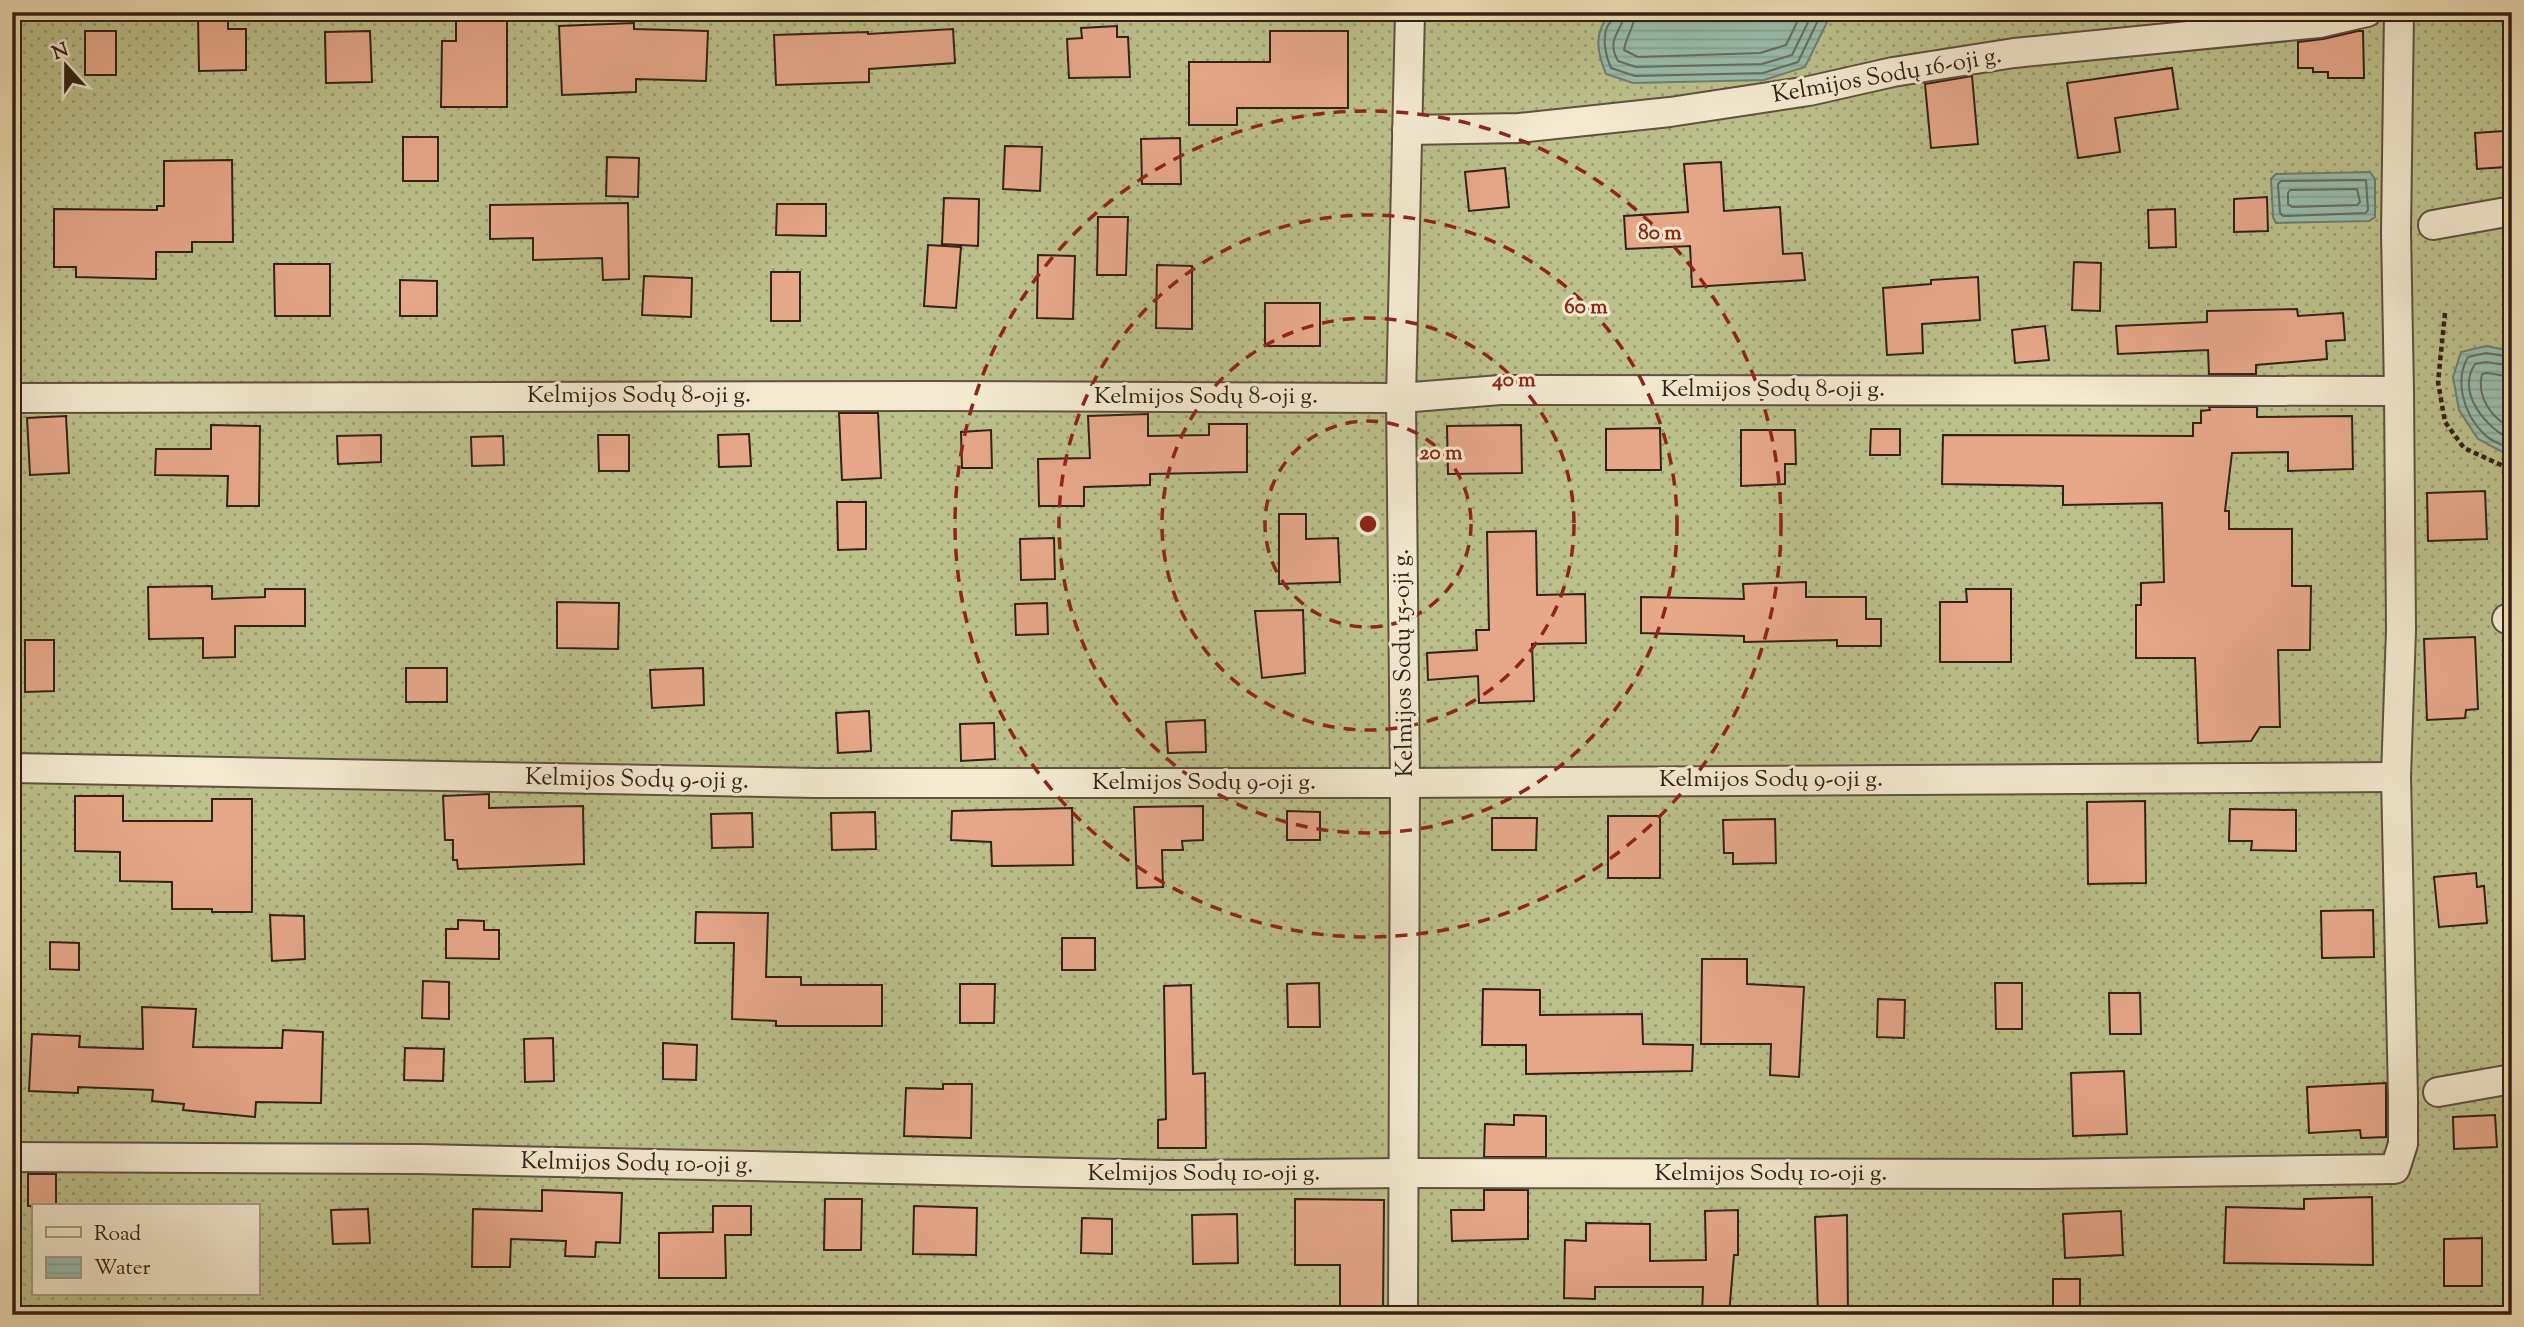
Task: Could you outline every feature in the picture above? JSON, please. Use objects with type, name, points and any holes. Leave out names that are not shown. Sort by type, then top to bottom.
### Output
[{"type":"street","name":"Kelmijos Sodų 15-oji g.","points":[[1404,1315],[1402,1173],[1405,783],[1401,398],[1410,12]]},
{"type":"street","name":"Kelmijos Sodų 16-oji g.","points":[[1407,130],[1519,128],[1670,112],[1809,92],[1894,72],[2014,53],[2319,23],[2367,12]]},
{"type":"street","points":[[2396,777],[2401,630],[2396,232],[2399,12]]},
{"type":"street","points":[[2432,225],[2512,211]]},
{"type":"street","name":"Kelmijos Sodų 8-oji g.","points":[[12,398],[1401,398],[1500,390],[2399,391]]},
{"type":"street","name":"Kelmijos Sodų 9-oji g.","points":[[12,768],[816,783],[1405,783],[2396,777]]},
{"type":"street","name":"Kelmijos Sodų 10-oji g.","points":[[12,1157],[419,1159],[1172,1175],[2038,1174],[2395,1169],[2403,1144],[2396,777]]},
{"type":"street","points":[[2438,1092],[2512,1079]]},
{"type":"path","points":[[2445,313],[2438,382],[2445,422],[2464,448],[2512,470]]},
{"type":"green space","points":[[12,12],[2512,12],[2512,1315],[12,1315]]},
{"type":"water","points":[[1611,12],[1829,12],[1829,18],[1805,67],[1764,80],[1633,83],[1606,74],[1603,65],[1599,34]]},
{"type":"water","points":[[2370,172],[2375,179],[2375,217],[2369,221],[2276,223],[2273,217],[2271,179],[2276,174]]},
{"type":"water","points":[[2486,346],[2512,351],[2512,457],[2478,439],[2459,410],[2453,377],[2461,352]]},
{"type":"building","points":[[228,16],[228,29],[246,29],[246,70],[199,71],[198,17]]},
{"type":"building","points":[[456,20],[507,20],[507,107],[441,107],[442,41],[456,41]]},
{"type":"building","points":[[634,23],[634,29],[708,31],[706,81],[636,79],[636,92],[562,95],[559,26]]},
{"type":"building","points":[[1117,26],[1117,37],[1128,37],[1130,77],[1069,78],[1067,39],[1082,38],[1081,28]]},
{"type":"building","points":[[953,29],[955,63],[869,69],[869,82],[776,85],[774,35],[868,34]]},
{"type":"building","points":[[85,31],[116,31],[116,75],[85,75]]},
{"type":"building","points":[[370,31],[372,82],[326,83],[325,32]]},
{"type":"building","points":[[1270,31],[1348,31],[1348,108],[1237,108],[1237,125],[1189,125],[1189,62],[1270,62]]},
{"type":"building","points":[[2363,31],[2364,78],[2328,78],[2328,72],[2298,68],[2298,42]]},
{"type":"building","points":[[2172,68],[2178,109],[2115,118],[2120,152],[2078,158],[2067,83]]},
{"type":"building","points":[[1972,76],[1978,144],[1931,148],[1925,84]]},
{"type":"building","points":[[2504,131],[2506,167],[2477,169],[2475,133]]},
{"type":"building","points":[[403,137],[438,137],[438,181],[403,181]]},
{"type":"building","points":[[1180,138],[1181,184],[1142,184],[1141,139]]},
{"type":"building","points":[[1005,146],[1042,147],[1040,191],[1003,189]]},
{"type":"building","points":[[607,157],[639,158],[638,197],[606,196]]},
{"type":"building","points":[[232,160],[233,242],[192,242],[192,252],[156,252],[156,279],[76,277],[76,267],[54,267],[54,209],[157,210],[157,206],[164,206],[164,161]]},
{"type":"building","points":[[1721,162],[1724,211],[1780,207],[1783,254],[1802,253],[1805,280],[1692,287],[1690,246],[1626,249],[1624,216],[1688,212],[1684,164]]},
{"type":"building","points":[[1505,168],[1509,207],[1469,211],[1465,172]]},
{"type":"building","points":[[2267,197],[2268,231],[2234,232],[2234,199]]},
{"type":"building","points":[[944,198],[979,199],[978,246],[942,244]]},
{"type":"building","points":[[628,203],[629,279],[603,280],[602,258],[533,260],[533,238],[490,239],[490,205]]},
{"type":"building","points":[[777,204],[826,204],[826,236],[776,235]]},
{"type":"building","points":[[2175,209],[2176,247],[2149,248],[2148,210]]},
{"type":"building","points":[[1098,217],[1128,217],[1126,275],[1097,275]]},
{"type":"building","points":[[928,245],[961,247],[956,308],[924,306]]},
{"type":"building","points":[[1038,255],[1075,256],[1073,319],[1037,318]]},
{"type":"building","points":[[2074,262],[2101,263],[2100,311],[2072,310]]},
{"type":"building","points":[[274,264],[330,264],[330,316],[275,316]]},
{"type":"building","points":[[1157,265],[1192,266],[1192,329],[1156,328]]},
{"type":"building","points":[[771,272],[800,272],[800,321],[771,321]]},
{"type":"building","points":[[644,276],[692,278],[691,317],[642,315]]},
{"type":"building","points":[[1978,277],[1980,320],[1922,324],[1923,353],[1887,355],[1883,288],[1931,284],[1931,280]]},
{"type":"building","points":[[400,280],[437,281],[437,316],[400,316]]},
{"type":"building","points":[[1265,303],[1320,303],[1320,346],[1265,346]]},
{"type":"building","points":[[2297,309],[2298,316],[2343,313],[2345,340],[2326,341],[2327,359],[2256,365],[2256,374],[2209,374],[2208,350],[2118,354],[2116,326],[2207,322],[2207,311]]},
{"type":"building","points":[[2045,326],[2049,360],[2015,363],[2012,330]]},
{"type":"building","points":[[2209,407],[2257,407],[2257,417],[2352,416],[2353,469],[2288,471],[2288,452],[2232,453],[2225,511],[2229,511],[2229,529],[2292,529],[2292,586],[2311,586],[2310,650],[2278,650],[2280,727],[2260,727],[2251,741],[2198,743],[2195,658],[2136,658],[2136,605],[2141,605],[2141,583],[2164,582],[2162,503],[2063,505],[2063,486],[1942,484],[1943,435],[2193,436],[2193,423],[2201,423],[2201,411],[2210,410]]},
{"type":"building","points":[[839,413],[878,413],[881,478],[842,480]]},
{"type":"building","points":[[1148,414],[1148,436],[1209,435],[1209,424],[1247,424],[1247,472],[1150,474],[1150,485],[1084,487],[1084,506],[1039,506],[1038,459],[1090,458],[1088,416]]},
{"type":"building","points":[[66,416],[69,473],[30,475],[27,418]]},
{"type":"building","points":[[211,425],[260,426],[259,506],[227,506],[228,476],[155,475],[156,449],[211,449]]},
{"type":"building","points":[[1521,425],[1522,473],[1448,474],[1447,426]]},
{"type":"building","points":[[1660,428],[1661,470],[1606,470],[1606,429]]},
{"type":"building","points":[[1871,429],[1900,429],[1900,455],[1870,455]]},
{"type":"building","points":[[991,430],[992,468],[962,468],[961,432]]},
{"type":"building","points":[[1741,430],[1795,430],[1796,464],[1785,464],[1785,484],[1741,486]]},
{"type":"building","points":[[749,434],[751,466],[719,467],[718,435]]},
{"type":"building","points":[[381,435],[381,462],[338,464],[337,436]]},
{"type":"building","points":[[598,435],[629,435],[629,471],[599,471]]},
{"type":"building","points":[[503,436],[504,465],[472,466],[471,437]]},
{"type":"building","points":[[2485,491],[2487,539],[2428,541],[2427,493]]},
{"type":"building","points":[[837,502],[866,502],[866,549],[838,550]]},
{"type":"building","points":[[1279,514],[1306,514],[1306,539],[1338,538],[1340,582],[1279,584]]},
{"type":"building","points":[[1536,531],[1537,595],[1585,594],[1586,643],[1532,644],[1534,701],[1479,703],[1478,676],[1428,680],[1427,653],[1477,650],[1476,630],[1489,630],[1487,532]]},
{"type":"building","points":[[1054,538],[1055,579],[1021,580],[1020,539]]},
{"type":"building","points":[[1806,582],[1806,597],[1866,597],[1866,619],[1881,619],[1881,646],[1837,646],[1837,640],[1744,642],[1744,636],[1641,633],[1641,597],[1744,599],[1743,584]]},
{"type":"building","points":[[212,586],[212,599],[265,597],[265,589],[305,589],[305,626],[235,626],[235,657],[203,658],[203,638],[149,639],[148,587]]},
{"type":"building","points":[[1966,589],[2011,589],[2011,662],[1940,662],[1940,602],[1967,602]]},
{"type":"building","points":[[557,602],[619,603],[618,649],[557,648]]},
{"type":"building","points":[[1047,603],[1048,634],[1016,635],[1015,604]]},
{"type":"building","points":[[1303,610],[1305,673],[1262,678],[1255,611]]},
{"type":"building","points":[[2475,637],[2478,709],[2466,710],[2465,718],[2427,720],[2424,639]]},
{"type":"building","points":[[25,640],[54,640],[54,691],[25,692]]},
{"type":"building","points":[[406,668],[447,668],[447,702],[406,702]]},
{"type":"building","points":[[703,668],[704,705],[652,708],[650,670]]},
{"type":"building","points":[[869,711],[871,751],[838,753],[836,713]]},
{"type":"building","points":[[1205,720],[1206,752],[1168,753],[1166,722]]},
{"type":"building","points":[[994,723],[995,759],[961,761],[960,724]]},
{"type":"building","points":[[489,794],[489,808],[583,806],[584,864],[458,869],[457,860],[453,860],[453,840],[445,840],[443,796]]},
{"type":"building","points":[[75,796],[123,796],[123,821],[212,821],[212,799],[252,799],[252,912],[172,909],[172,882],[120,881],[120,852],[75,851]]},
{"type":"building","points":[[2145,801],[2146,883],[2088,884],[2087,802]]},
{"type":"building","points":[[1203,806],[1203,840],[1182,841],[1183,850],[1162,850],[1163,887],[1137,888],[1134,807]]},
{"type":"building","points":[[1072,808],[1073,865],[992,866],[991,842],[951,840],[952,811]]},
{"type":"building","points":[[2230,809],[2296,810],[2296,851],[2251,850],[2252,841],[2229,841]]},
{"type":"building","points":[[1287,811],[1320,812],[1320,840],[1287,840]]},
{"type":"building","points":[[875,812],[876,849],[832,850],[831,813]]},
{"type":"building","points":[[752,813],[753,847],[712,848],[711,814]]},
{"type":"building","points":[[1608,816],[1660,816],[1660,878],[1608,878]]},
{"type":"building","points":[[1492,818],[1537,818],[1536,850],[1492,850]]},
{"type":"building","points":[[1775,819],[1776,863],[1733,864],[1733,853],[1724,853],[1723,820]]},
{"type":"building","points":[[2476,873],[2477,887],[2484,886],[2487,923],[2439,927],[2434,877]]},
{"type":"building","points":[[2373,910],[2374,957],[2322,958],[2321,911]]},
{"type":"building","points":[[696,912],[768,913],[766,977],[801,977],[801,985],[882,985],[882,1026],[776,1026],[776,1021],[732,1019],[734,943],[695,943]]},
{"type":"building","points":[[270,915],[304,916],[305,959],[272,961]]},
{"type":"building","points":[[458,920],[484,921],[484,930],[499,930],[499,959],[446,958],[446,929],[458,929]]},
{"type":"building","points":[[1062,938],[1095,938],[1095,970],[1062,970]]},
{"type":"building","points":[[50,942],[79,943],[79,970],[50,969]]},
{"type":"building","points":[[1702,959],[1747,959],[1747,984],[1804,987],[1799,1077],[1770,1075],[1771,1044],[1701,1044]]},
{"type":"building","points":[[423,981],[449,982],[449,1019],[422,1018]]},
{"type":"building","points":[[1319,983],[1320,1027],[1288,1027],[1287,984]]},
{"type":"building","points":[[1995,983],[2022,983],[2022,1029],[1996,1029]]},
{"type":"building","points":[[960,984],[995,984],[994,1023],[960,1023]]},
{"type":"building","points":[[1191,985],[1193,1074],[1205,1073],[1206,1148],[1158,1148],[1158,1120],[1166,1119],[1164,986]]},
{"type":"building","points":[[1483,989],[1540,990],[1540,1015],[1642,1014],[1643,1044],[1693,1045],[1692,1071],[1526,1074],[1526,1045],[1482,1045]]},
{"type":"building","points":[[2109,993],[2140,993],[2141,1034],[2110,1034]]},
{"type":"building","points":[[1878,999],[1905,1000],[1904,1038],[1877,1037]]},
{"type":"building","points":[[142,1007],[196,1009],[193,1047],[282,1048],[283,1030],[323,1032],[321,1103],[256,1102],[255,1117],[183,1110],[184,1104],[152,1101],[153,1090],[78,1087],[78,1093],[29,1091],[32,1034],[80,1036],[79,1047],[143,1049]]},
{"type":"building","points":[[553,1038],[554,1081],[525,1082],[524,1039]]},
{"type":"building","points":[[663,1043],[697,1045],[696,1080],[663,1079]]},
{"type":"building","points":[[405,1048],[444,1049],[443,1081],[404,1080]]},
{"type":"building","points":[[2124,1071],[2127,1134],[2073,1136],[2071,1073]]},
{"type":"building","points":[[2386,1083],[2386,1137],[2361,1138],[2360,1130],[2309,1133],[2307,1087]]},
{"type":"building","points":[[943,1084],[972,1084],[971,1138],[904,1136],[906,1088],[943,1089]]},
{"type":"building","points":[[1514,1115],[1546,1116],[1546,1157],[1484,1157],[1485,1124],[1514,1125]]},
{"type":"building","points":[[2495,1115],[2497,1147],[2454,1149],[2453,1117]]},
{"type":"building","points":[[28,1174],[56,1174],[56,1204],[28,1206]]},
{"type":"building","points":[[542,1190],[622,1193],[620,1243],[596,1242],[595,1257],[565,1256],[566,1241],[511,1239],[510,1267],[472,1267],[473,1209],[542,1211]]},
{"type":"building","points":[[1484,1190],[1528,1190],[1528,1239],[1452,1241],[1451,1210],[1484,1210]]},
{"type":"building","points":[[2372,1197],[2373,1265],[2224,1263],[2226,1207],[2304,1209],[2304,1199]]},
{"type":"building","points":[[825,1199],[862,1199],[861,1250],[824,1250]]},
{"type":"building","points":[[1295,1199],[1384,1200],[1383,1310],[1340,1310],[1340,1265],[1295,1265]]},
{"type":"building","points":[[713,1206],[751,1206],[751,1235],[725,1235],[726,1278],[659,1278],[659,1233],[713,1232]]},
{"type":"building","points":[[914,1206],[977,1208],[976,1255],[913,1254]]},
{"type":"building","points":[[368,1209],[370,1243],[333,1244],[331,1210]]},
{"type":"building","points":[[1738,1210],[1738,1255],[1734,1255],[1729,1315],[1702,1315],[1703,1287],[1595,1287],[1595,1299],[1564,1298],[1565,1240],[1586,1241],[1586,1223],[1650,1224],[1650,1261],[1706,1260],[1705,1211]]},
{"type":"building","points":[[2121,1211],[2123,1255],[2065,1258],[2063,1214]]},
{"type":"building","points":[[1237,1214],[1238,1263],[1193,1264],[1192,1215]]},
{"type":"building","points":[[1847,1215],[1848,1315],[1818,1315],[1815,1217]]},
{"type":"building","points":[[1082,1218],[1112,1219],[1112,1254],[1081,1253]]},
{"type":"building","points":[[2482,1238],[2482,1286],[2444,1286],[2444,1239]]},
{"type":"building","points":[[2053,1279],[2080,1279],[2080,1315],[2053,1315]]}]
